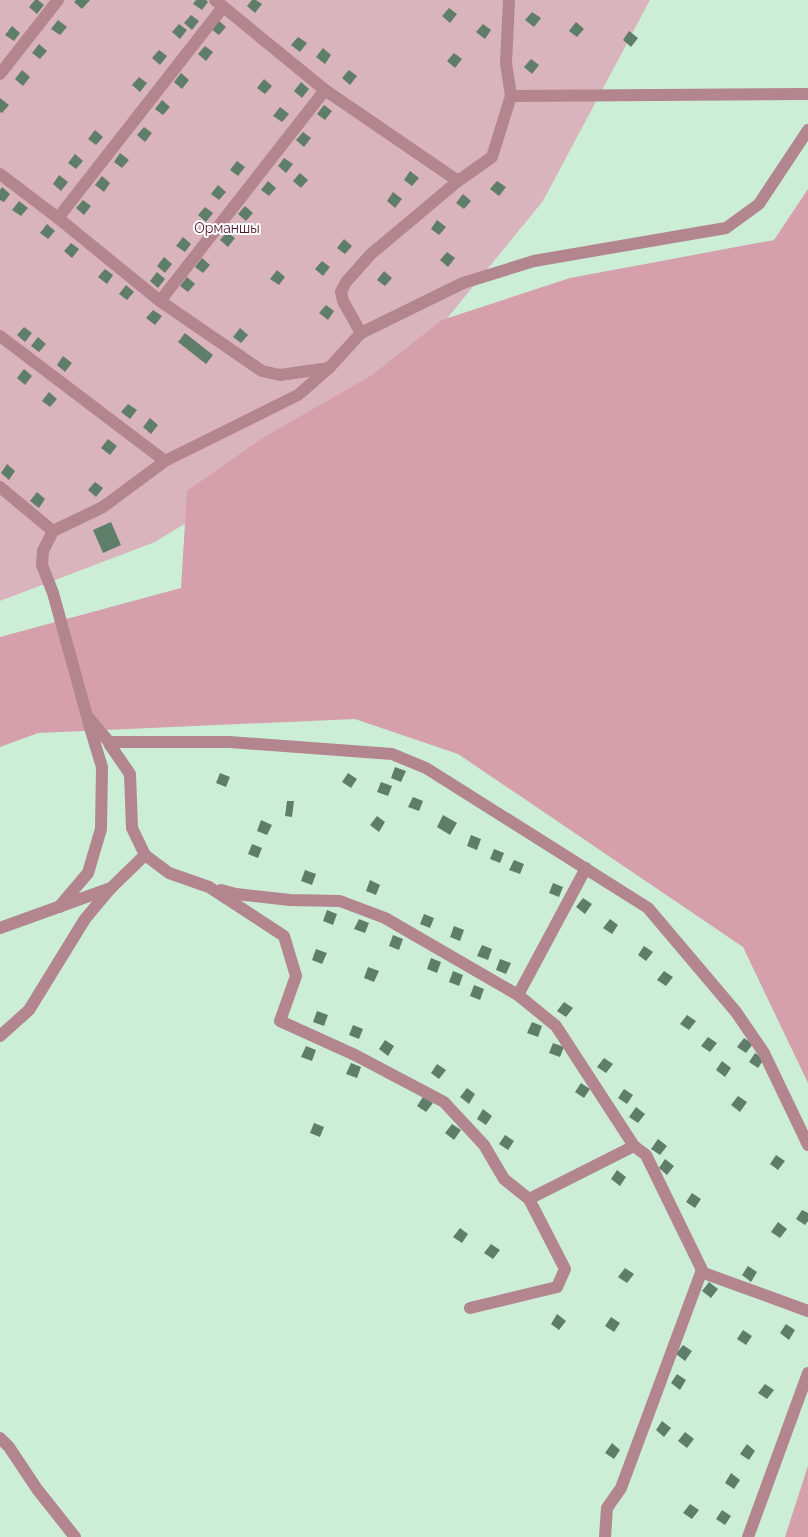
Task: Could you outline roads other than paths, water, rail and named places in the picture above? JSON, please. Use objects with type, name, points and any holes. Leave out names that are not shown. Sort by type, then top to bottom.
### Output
[{"type":"street","points":[[0,74],[58,0]]},
{"type":"street","points":[[361,333],[343,301],[342,292],[346,282],[371,254],[458,180],[492,157],[511,96],[506,63],[509,0]]},
{"type":"street","points":[[58,218],[219,4],[325,90],[458,180]]},
{"type":"street","points":[[160,301],[325,90]]},
{"type":"street","points":[[511,96],[808,94]]},
{"type":"street","points":[[59,907],[88,873],[101,829],[102,767],[53,593],[42,565],[43,551],[53,531],[102,507],[165,461],[298,395],[329,368],[361,333],[463,283],[534,261],[726,228],[759,204],[808,130]]},
{"type":"street","points":[[0,174],[58,218],[160,301],[262,371],[280,375],[329,368]]},
{"type":"street","points":[[0,336],[165,461]]},
{"type":"street","points":[[0,487],[53,531]]},
{"type":"street","points":[[87,716],[109,742],[130,774],[132,828],[145,855],[169,873],[236,894],[290,900],[340,901],[385,918],[518,995],[556,1026],[634,1146],[646,1155],[702,1270],[621,1488],[607,1508],[605,1537]]},
{"type":"street","points":[[109,742],[229,742],[392,754],[426,768],[648,908],[736,1012],[764,1053],[808,1145]]},
{"type":"street","points":[[0,1036],[29,1010],[85,919],[111,888],[145,855]]},
{"type":"street","points":[[518,995],[586,868]]},
{"type":"street","points":[[209,887],[284,936],[296,976],[280,1021],[355,1055],[444,1102],[484,1145],[504,1179],[529,1199],[565,1269],[557,1287],[470,1308]]},
{"type":"street","points":[[0,928],[111,888]]},
{"type":"street","points":[[529,1199],[634,1146]]},
{"type":"street","points":[[701,1272],[808,1311]]},
{"type":"street","points":[[748,1537],[808,1373]]},
{"type":"street","points":[[0,1438],[9,1447],[37,1489],[75,1537]]},
{"type":"park label","name":"Орманшы","points":[[227,228]]}]
